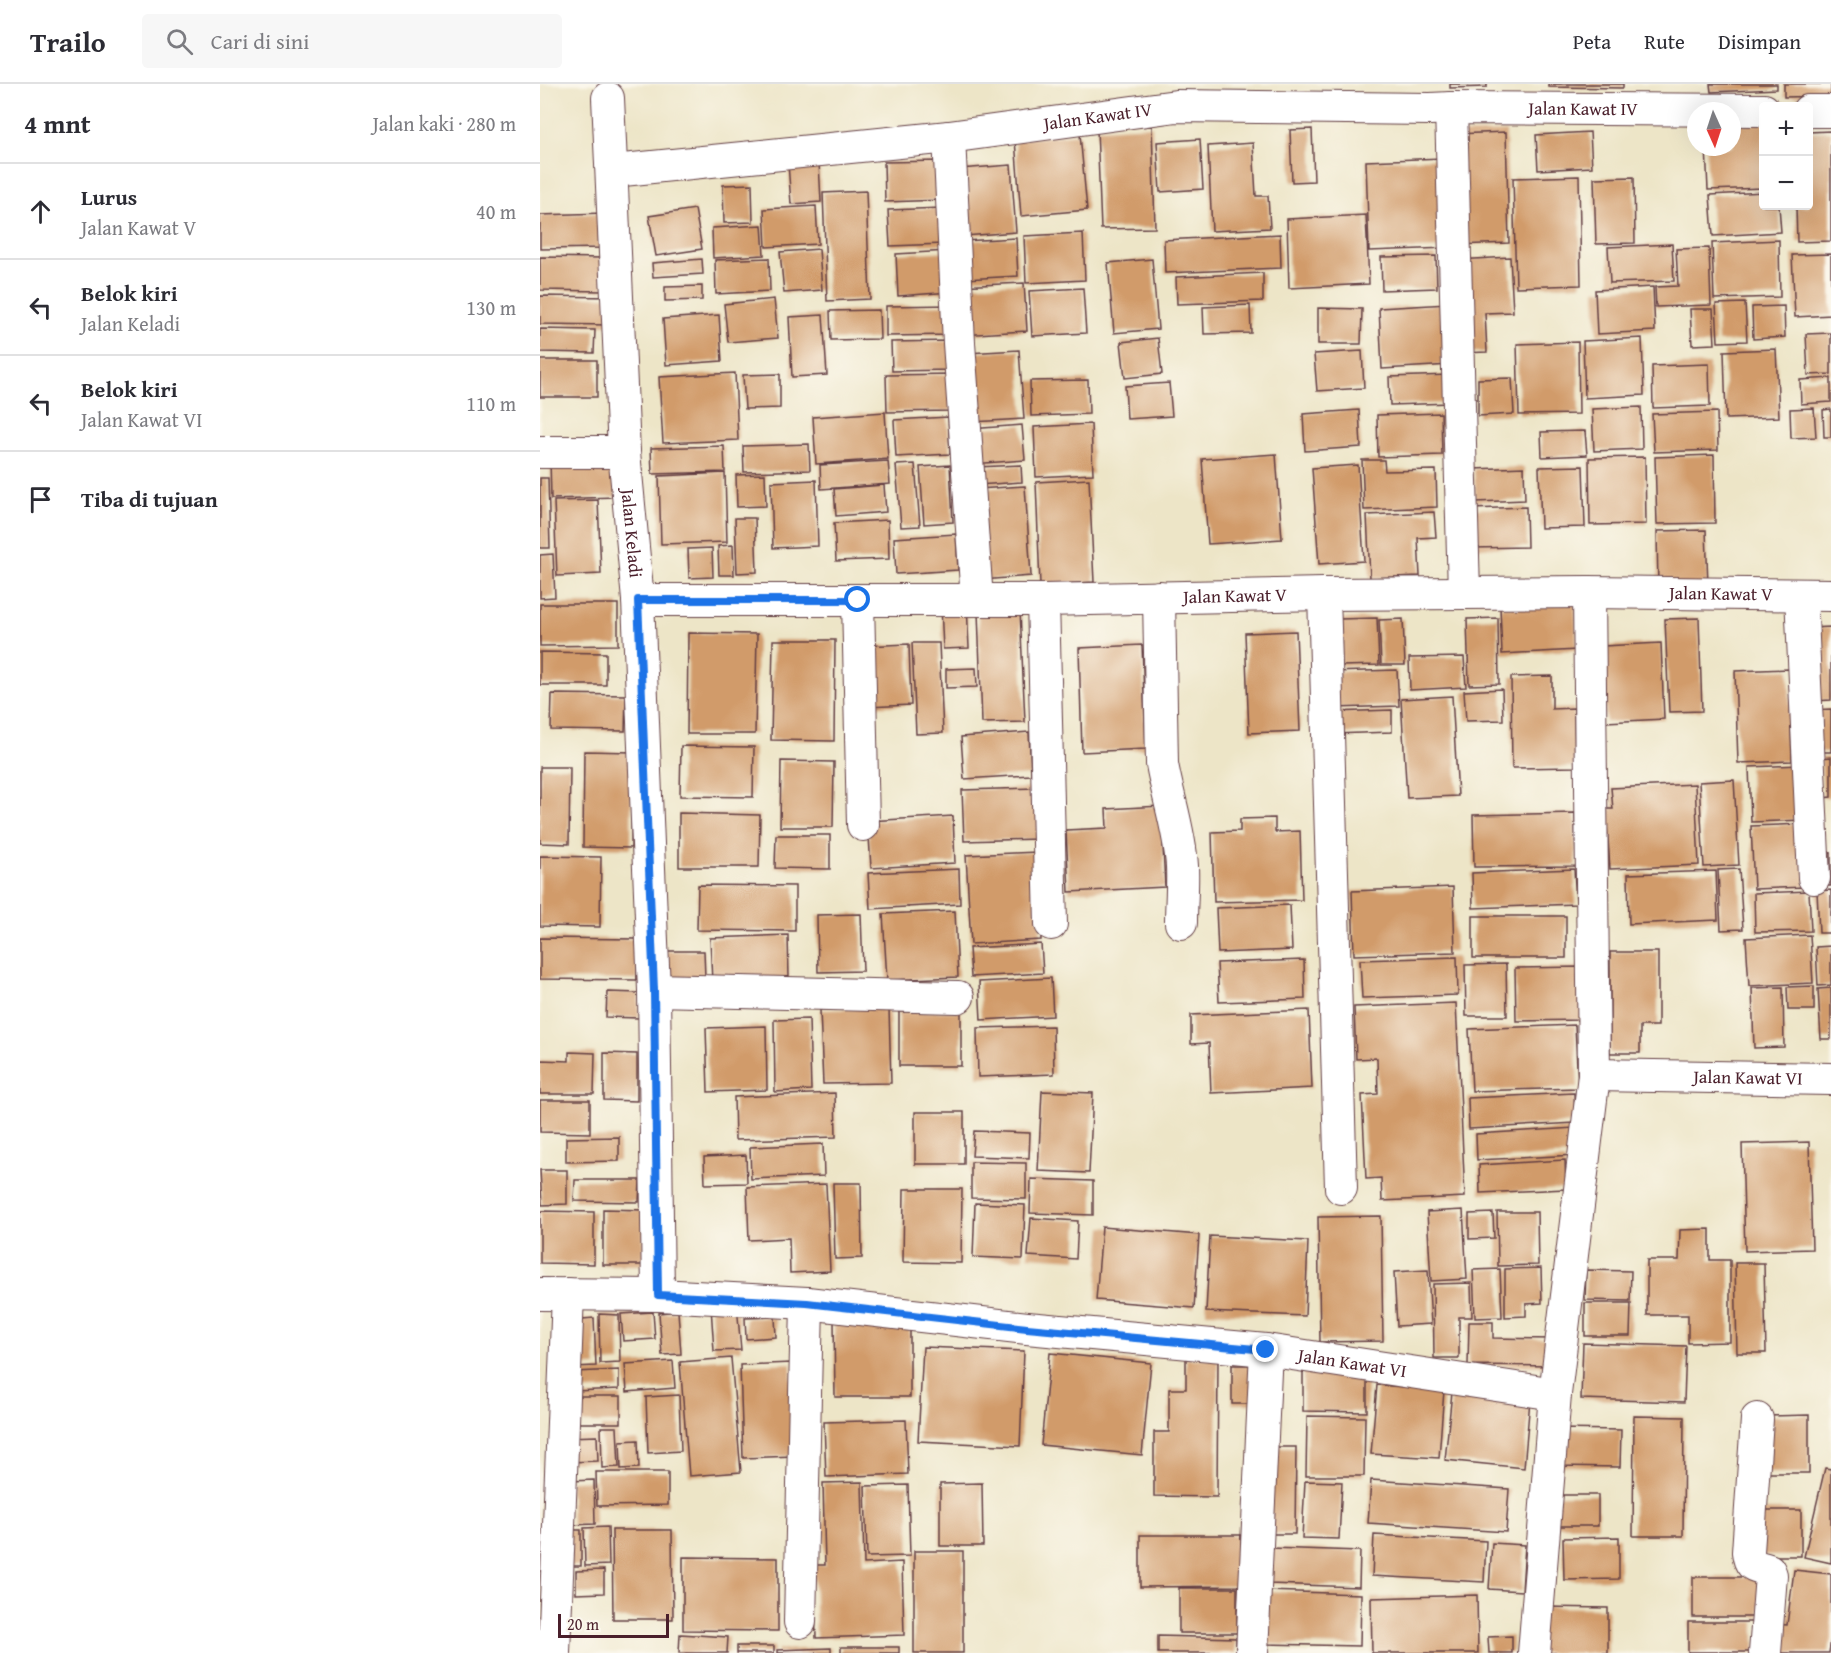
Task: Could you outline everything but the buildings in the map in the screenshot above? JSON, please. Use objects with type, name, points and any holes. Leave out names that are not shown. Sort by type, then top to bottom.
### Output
[{"type":"street","name":"Jalan Keladi","points":[[608,98],[624,452],[638,600],[654,990],[658,1295]]},
{"type":"street","name":"Jalan Kawat IV","points":[[613,171],[948,136],[1176,106],[1430,110],[1451,108],[1759,110]]},
{"type":"street","points":[[1451,108],[1464,593]]},
{"type":"street","points":[[1813,111],[1831,111]]},
{"type":"street","points":[[948,136],[976,600]]},
{"type":"street","points":[[540,452],[624,452]]},
{"type":"street","points":[[1534,1653],[1555,1394],[1594,1075],[1589,592]]},
{"type":"street","name":"Jalan Kawat V","points":[[638,600],[1043,600],[1324,594],[1589,592],[1816,595]]},
{"type":"street","points":[[1324,594],[1341,1188]]},
{"type":"street","points":[[1814,878],[1816,595]]},
{"type":"street","points":[[1159,597],[1162,764],[1178,835],[1182,866],[1181,923]]},
{"type":"street","points":[[858,600],[862,825]]},
{"type":"street","points":[[1043,600],[1051,924]]},
{"type":"street","points":[[654,990],[958,997]]},
{"type":"street","name":"Jalan Kawat VI","points":[[1594,1075],[1831,1079]]},
{"type":"street","points":[[554,1294],[554,1653]]},
{"type":"street","name":"Jalan Kawat VI","points":[[554,1294],[658,1295],[807,1303],[1027,1328],[1266,1350],[1555,1394]]},
{"type":"street","points":[[800,1622],[807,1303]]},
{"type":"street","points":[[1252,1653],[1266,1350]]},
{"type":"street","points":[[1757,1419],[1748,1552],[1749,1562],[1754,1566],[1769,1570],[1771,1575],[1765,1653]]},
{"type":"route","points":[[858,600],[638,600],[654,990],[658,1295],[807,1303],[1027,1328],[1266,1350]]}]
